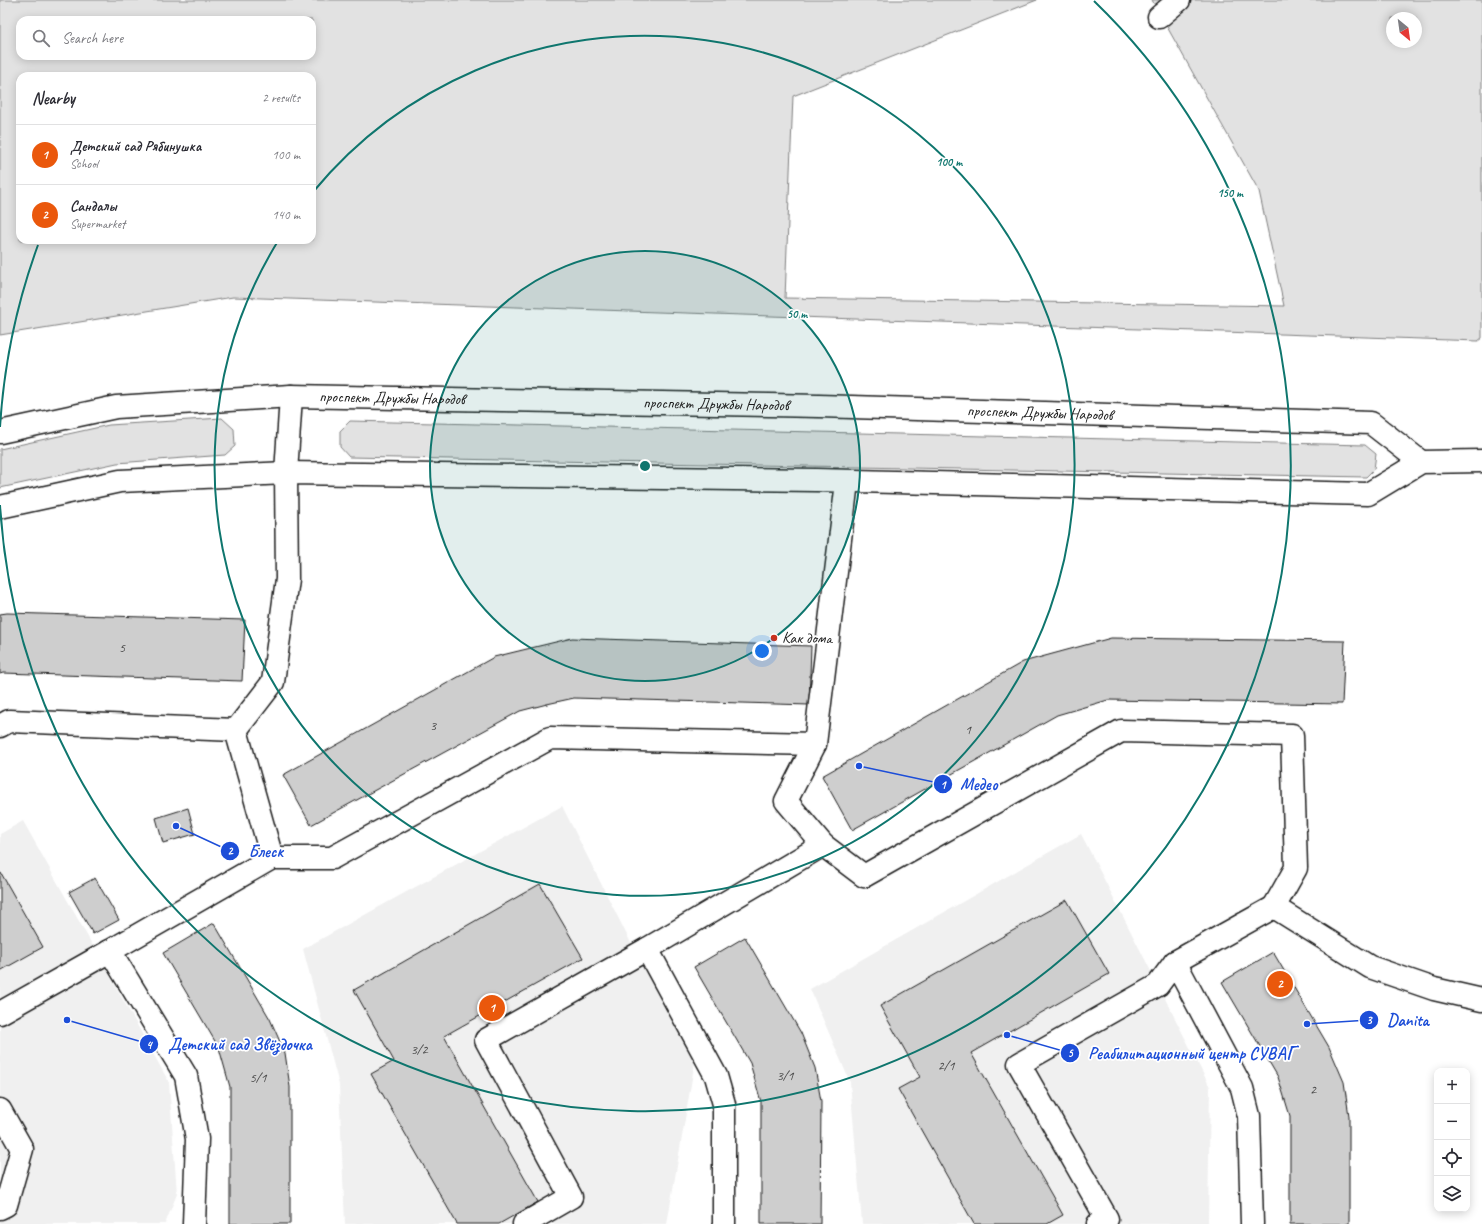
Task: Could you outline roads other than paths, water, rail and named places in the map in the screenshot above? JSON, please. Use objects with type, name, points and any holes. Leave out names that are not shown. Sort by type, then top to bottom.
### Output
[{"type":"street","points":[[1159,17],[1179,0]]},
{"type":"street","points":[[236,730],[273,682],[287,579],[286,473],[292,396]]},
{"type":"street","name":"проспект Дружбы Народов","points":[[0,432],[116,407],[292,396],[827,406],[1371,423],[1420,462]]},
{"type":"street","points":[[0,507],[120,481],[286,473],[847,482],[1368,494],[1420,462],[1482,461]]},
{"type":"street","points":[[847,482],[815,744],[786,802],[823,845],[864,876],[1121,731],[1292,735],[1296,868],[1274,907],[1175,962],[1158,985],[1019,1064],[1107,1219],[1098,1224]]},
{"type":"street","points":[[0,726],[9,722],[236,730]]},
{"type":"street","points":[[236,730],[272,858]]},
{"type":"street","points":[[0,1013],[272,858],[332,858],[550,738],[815,744]]},
{"type":"street","points":[[524,1224],[571,1197],[486,1040],[647,949],[823,845]]},
{"type":"street","points":[[1274,907],[1370,968],[1434,989],[1482,1000]]},
{"type":"street","points":[[647,949],[716,1076],[724,1104],[724,1224]]},
{"type":"street","points":[[110,951],[186,1076],[197,1139],[194,1224]]},
{"type":"street","points":[[1175,962],[1242,1088],[1249,1116],[1252,1224]]},
{"type":"street","points":[[0,1110],[22,1149],[6,1205],[0,1208]]},
{"type":"place","name":"Как дома","points":[[774,638]]},
{"type":"place","name":"Медео","points":[[859,766]]},
{"type":"place","name":"Блеск","points":[[176,826]]},
{"type":"place","name":"Сандалы","points":[[1280,984]]},
{"type":"place","name":"Детский сад Рябинушка","points":[[492,1008]]},
{"type":"place","name":"Детский сад Звёздочка","points":[[67,1020]]},
{"type":"place","name":"Danita","points":[[1307,1024]]},
{"type":"place","name":"Реабилитационный центр СУВАГ","points":[[1007,1035]]}]
